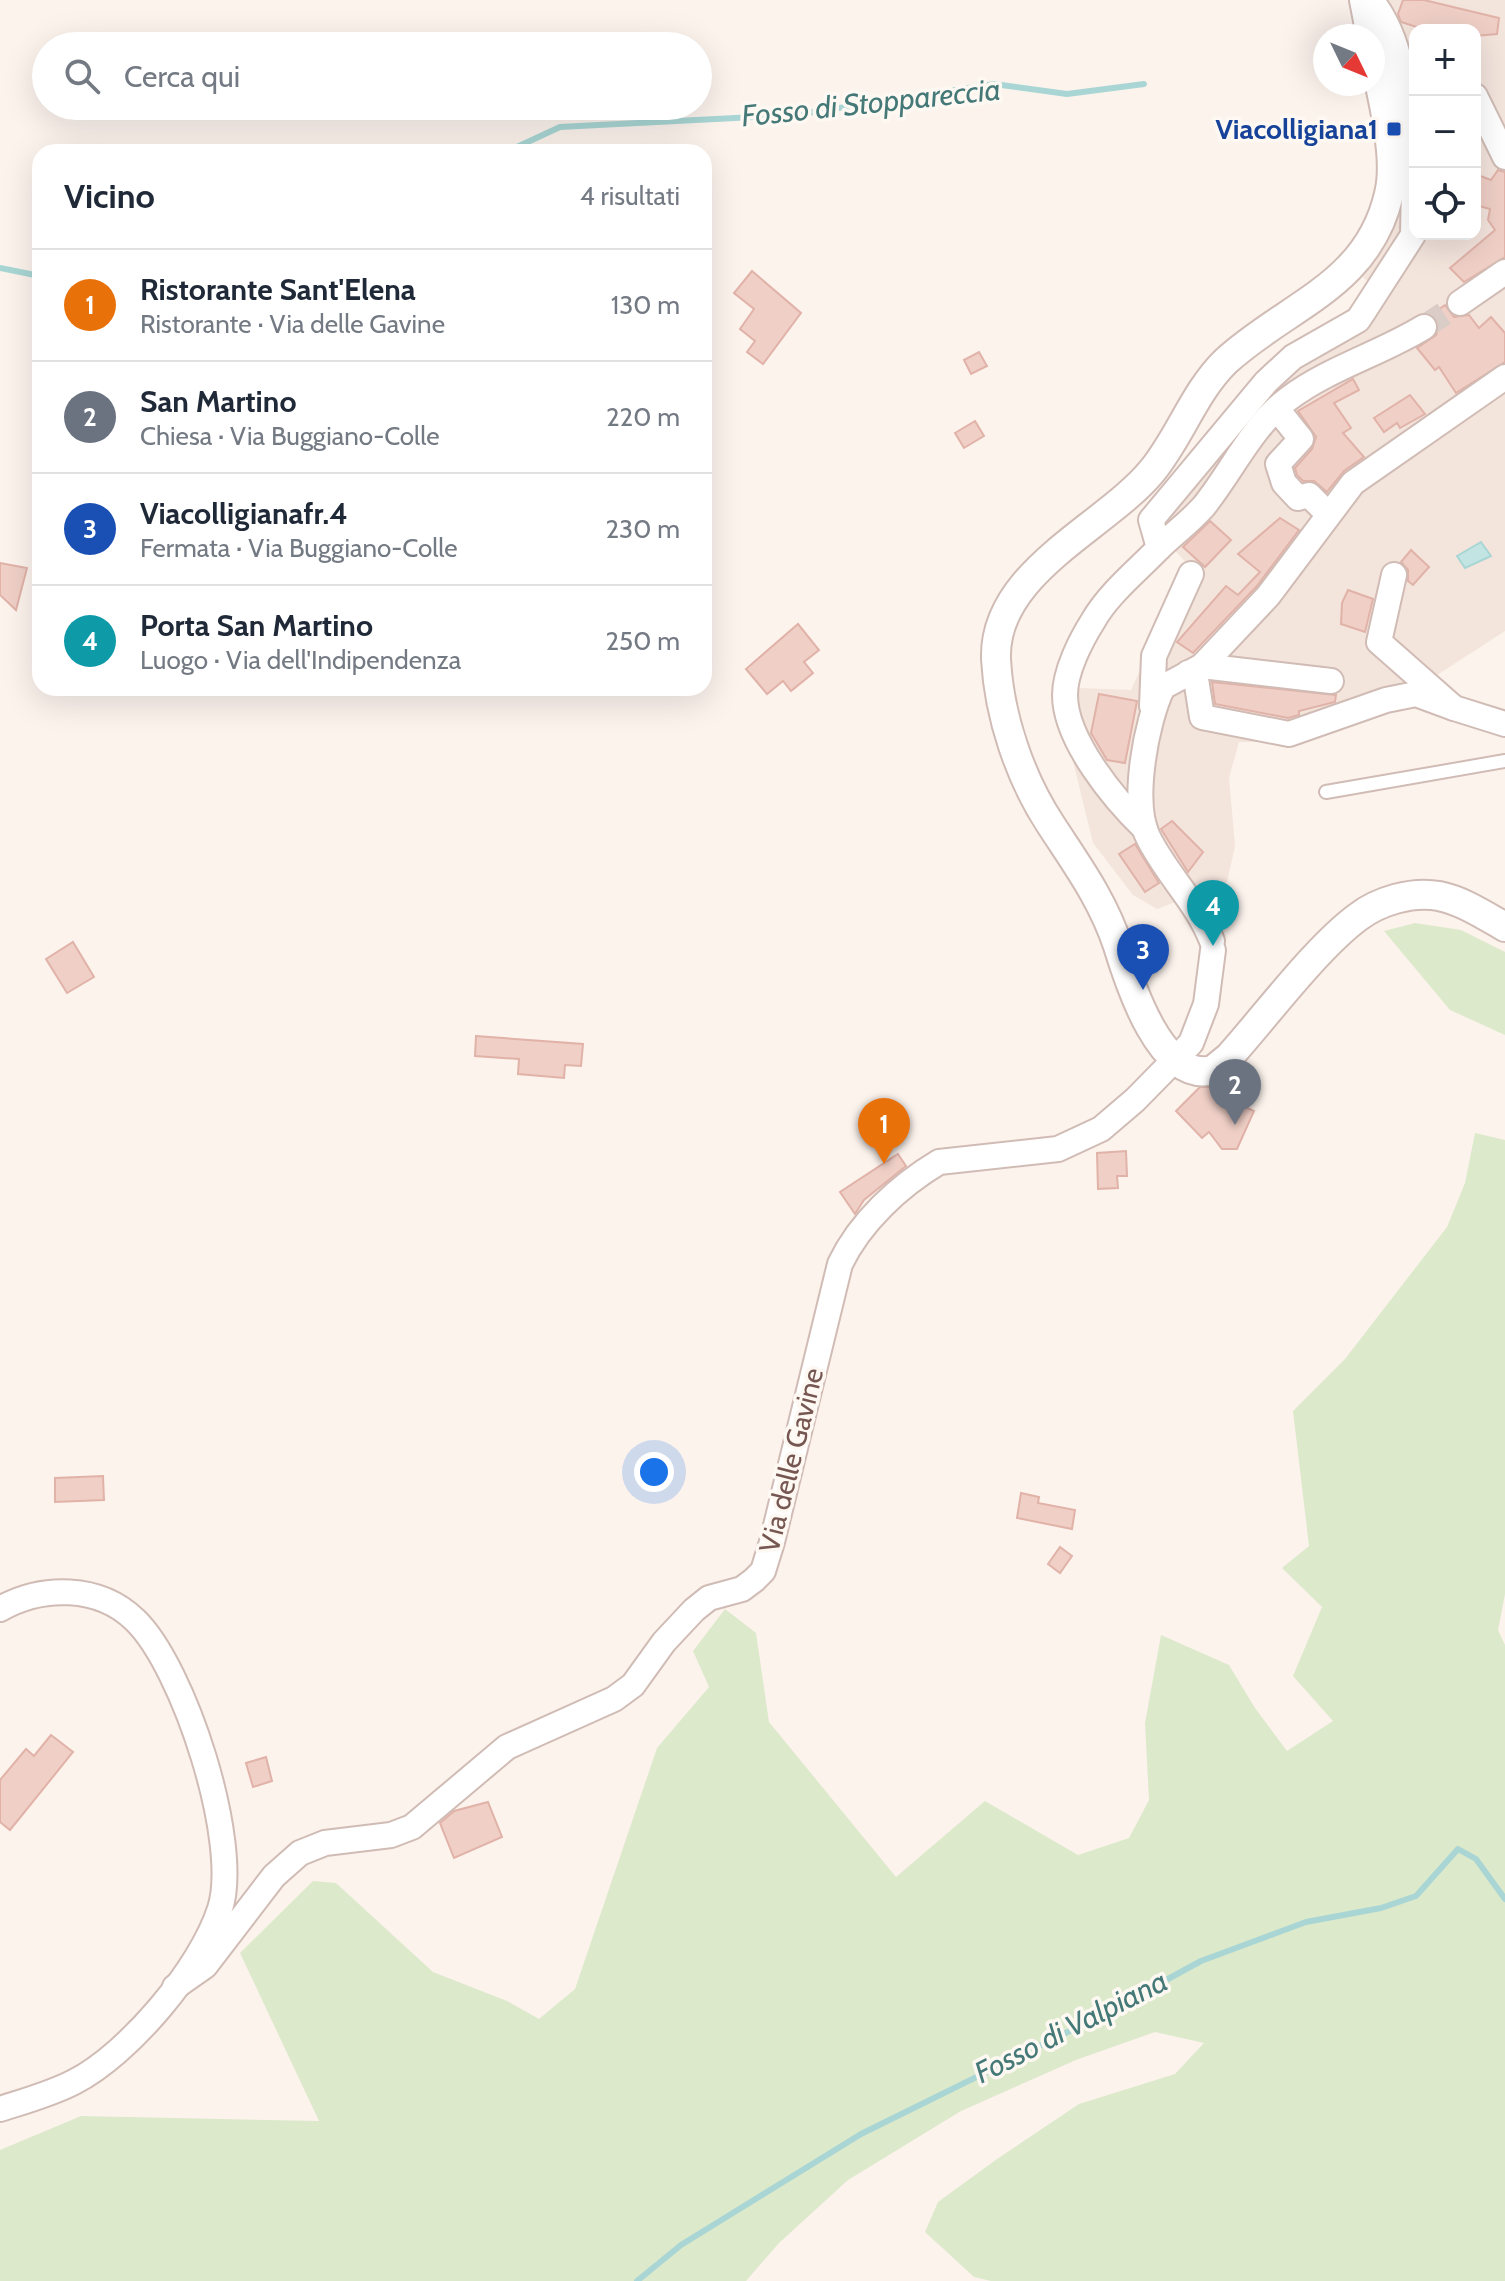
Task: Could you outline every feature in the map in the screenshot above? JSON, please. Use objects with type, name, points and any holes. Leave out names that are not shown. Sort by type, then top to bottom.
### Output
[{"type":"street","points":[[1365,4],[1372,24]]},
{"type":"street","points":[[1385,41],[1409,44]]},
{"type":"street","points":[[1385,53],[1409,96]]},
{"type":"street","points":[[1159,548],[1151,520],[1226,427],[1293,357],[1358,320],[1409,245],[1414,225],[1405,147],[1385,68]]},
{"type":"street","points":[[1409,108],[1405,147],[1385,206],[1353,265],[1326,292],[1225,362],[1205,387],[1149,474],[1043,564],[1015,598],[999,633],[996,656],[1000,691],[1027,780],[1046,817],[1102,903],[1146,1023],[1178,1059],[1194,1070],[1206,1072],[1229,1057],[1357,918],[1396,898],[1437,896],[1458,902],[1505,927]]},
{"type":"street","points":[[1481,108],[1505,157]]},
{"type":"street","points":[[1460,303],[1497,277]]},
{"type":"street","points":[[1145,829],[1115,799],[1094,769],[1071,720],[1065,696],[1068,676],[1093,620],[1159,548],[1203,507],[1277,409],[1317,380],[1389,348],[1424,327]]},
{"type":"street","points":[[1145,829],[1143,742],[1152,709],[1163,687],[1195,670],[1268,596],[1328,514],[1372,467],[1505,377]]},
{"type":"street","points":[[1277,409],[1301,439],[1278,464],[1278,472],[1298,498],[1309,495],[1328,514]]},
{"type":"street","points":[[1152,709],[1154,656],[1191,574]]},
{"type":"street","points":[[1394,575],[1379,642],[1454,708]]},
{"type":"street","points":[[1195,670],[1331,681]]},
{"type":"street","points":[[1195,670],[1202,717],[1271,732],[1289,734],[1386,700],[1416,694],[1505,724]]},
{"type":"street","name":"Via delle Gavine","points":[[175,1987],[205,1966],[274,1876],[300,1853],[325,1843],[391,1835],[412,1827],[507,1747],[587,1713],[633,1685],[664,1642],[694,1610],[709,1598],[742,1589],[763,1571],[840,1264],[853,1237],[923,1171],[939,1162],[1058,1149],[1085,1139],[1135,1100],[1191,1043],[1206,1004],[1212,946],[1195,905],[1145,829]]},
{"type":"street","name":"Via delle Gavine","points":[[0,1609],[44,1594],[79,1591],[120,1608],[135,1620],[165,1664],[196,1733],[214,1795],[224,1851],[220,1909],[175,1987],[137,2033],[108,2060],[74,2082],[0,2109]]},
{"type":"lane","points":[[1326,792],[1505,761]]},
{"type":"lane","points":[[1206,1072],[1236,1098]]},
{"type":"shaded area","points":[[1353,0],[1505,0],[1505,631],[1397,701],[1284,742],[1239,742],[1229,778],[1235,846],[1227,882],[1157,909],[1133,895],[1093,843],[1055,687],[1131,690],[1188,565],[1145,517],[1348,316],[1372,286],[1347,261],[1368,218],[1381,177],[1371,96],[1385,96],[1385,24],[1358,24]]},
{"type":"green space","points":[[1415,923],[1461,930],[1505,952],[1505,1035],[1450,1010],[1384,931]]},
{"type":"green space","points":[[1475,1133],[1505,1140],[1505,1594],[1498,1630],[1505,1645],[1505,2281],[991,2281],[974,2277],[925,2232],[938,2202],[997,2159],[1079,2104],[1175,2074],[1204,2043],[1155,2032],[1076,2060],[961,2111],[848,2180],[779,2243],[746,2281],[0,2281],[0,2150],[81,2116],[319,2121],[240,1953],[313,1881],[336,1883],[433,1972],[507,2001],[539,2019],[575,1989],[657,1748],[709,1687],[693,1651],[725,1609],[756,1633],[769,1722],[896,1877],[985,1801],[1078,1855],[1129,1838],[1149,1800],[1145,1723],[1161,1635],[1229,1665],[1255,1708],[1287,1751],[1333,1721],[1293,1676],[1322,1607],[1282,1568],[1309,1546],[1293,1411],[1345,1359],[1447,1227],[1465,1183]]},
{"type":"water","points":[[1481,542],[1491,556],[1465,568],[1457,556]]},
{"type":"building","points":[[1403,0],[1424,0],[1499,18],[1497,34],[1481,35],[1481,24],[1409,25],[1401,22],[1398,14]]},
{"type":"building","points":[[1498,170],[1505,172],[1505,257],[1464,282],[1450,268],[1495,230],[1488,220],[1490,209],[1481,207],[1481,176],[1491,180]]},
{"type":"building","points":[[752,271],[801,313],[763,364],[747,352],[755,341],[740,329],[754,309],[734,293]]},
{"type":"building","points":[[1445,305],[1454,317],[1469,315],[1479,328],[1491,317],[1505,333],[1505,362],[1456,393],[1439,367],[1435,370],[1417,348],[1436,335],[1439,326],[1432,314]]},
{"type":"building","points":[[979,352],[987,366],[971,374],[964,360]]},
{"type":"building","points":[[1353,379],[1359,390],[1334,403],[1351,428],[1343,433],[1364,457],[1344,471],[1327,492],[1314,481],[1303,481],[1297,475],[1295,468],[1312,449],[1316,437],[1298,411]]},
{"type":"building","points":[[1410,395],[1425,414],[1400,428],[1397,423],[1384,432],[1374,418]]},
{"type":"building","points":[[975,421],[984,436],[964,448],[955,433]]},
{"type":"building","points":[[1280,518],[1299,530],[1257,586],[1193,653],[1177,642],[1226,586],[1238,595],[1260,572],[1238,554]]},
{"type":"building","points":[[1210,521],[1231,540],[1205,567],[1183,547]]},
{"type":"building","points":[[1411,550],[1429,567],[1413,585],[1408,581],[1408,570],[1401,562]]},
{"type":"building","points":[[0,563],[27,568],[16,610],[0,595]]},
{"type":"building","points":[[1348,590],[1373,599],[1365,632],[1341,624],[1342,603]]},
{"type":"building","points":[[798,624],[819,650],[804,662],[813,673],[791,691],[783,681],[767,694],[746,669]]},
{"type":"building","points":[[1212,682],[1336,695],[1335,702],[1299,711],[1299,715],[1288,718],[1215,704]]},
{"type":"building","points":[[1099,694],[1137,701],[1125,763],[1107,760],[1091,733]]},
{"type":"building","points":[[1172,821],[1203,852],[1188,872],[1161,829]]},
{"type":"building","points":[[1135,844],[1159,883],[1145,892],[1119,854]]},
{"type":"building","points":[[73,942],[94,977],[67,993],[46,959]]},
{"type":"building","points":[[476,1036],[583,1044],[581,1066],[565,1065],[564,1078],[518,1074],[519,1059],[475,1056]]},
{"type":"building","points":[[1200,1087],[1210,1087],[1234,1107],[1241,1105],[1254,1111],[1237,1149],[1222,1149],[1209,1132],[1202,1138],[1176,1111]]},
{"type":"building","points":[[1126,1151],[1127,1176],[1117,1176],[1118,1188],[1098,1189],[1097,1153]]},
{"type":"building","points":[[898,1154],[906,1166],[864,1200],[855,1214],[840,1192]]},
{"type":"building","points":[[103,1476],[104,1500],[55,1502],[55,1478]]},
{"type":"building","points":[[1021,1493],[1039,1497],[1038,1503],[1075,1510],[1072,1529],[1017,1518]]},
{"type":"building","points":[[1060,1547],[1072,1556],[1060,1573],[1048,1564]]},
{"type":"building","points":[[51,1735],[73,1752],[10,1830],[0,1822],[0,1780],[26,1749],[34,1756]]},
{"type":"building","points":[[266,1757],[272,1781],[253,1787],[246,1763]]},
{"type":"building","points":[[488,1802],[502,1837],[454,1858],[440,1823],[454,1811]]},
{"type":"waterway","name":"Fosso di Stoppareccia","points":[[712,119],[794,115],[994,84],[1067,94],[1144,84]]},
{"type":"waterway","name":"Fosso di Stoppareccia","points":[[523,144],[560,127],[696,120]]},
{"type":"waterway","points":[[0,268],[32,274]]},
{"type":"waterway","name":"Fosso di Valpiana","points":[[637,2281],[681,2245],[861,2134],[1100,2016],[1201,1961],[1306,1922],[1381,1908],[1416,1896],[1458,1849],[1476,1859],[1505,1899]]},
{"type":"tunnel","points":[[1424,327],[1460,303]]},
{"type":"place","name":"Viacolligiana1","points":[[1394,129]]},
{"type":"place","name":"Porta San Martino","points":[[1213,946]]},
{"type":"place","name":"Viacolligianafr.4","points":[[1143,990]]},
{"type":"place","name":"San Martino","points":[[1235,1125]]},
{"type":"place","name":"Ristorante Sant'Elena","points":[[884,1164]]}]
